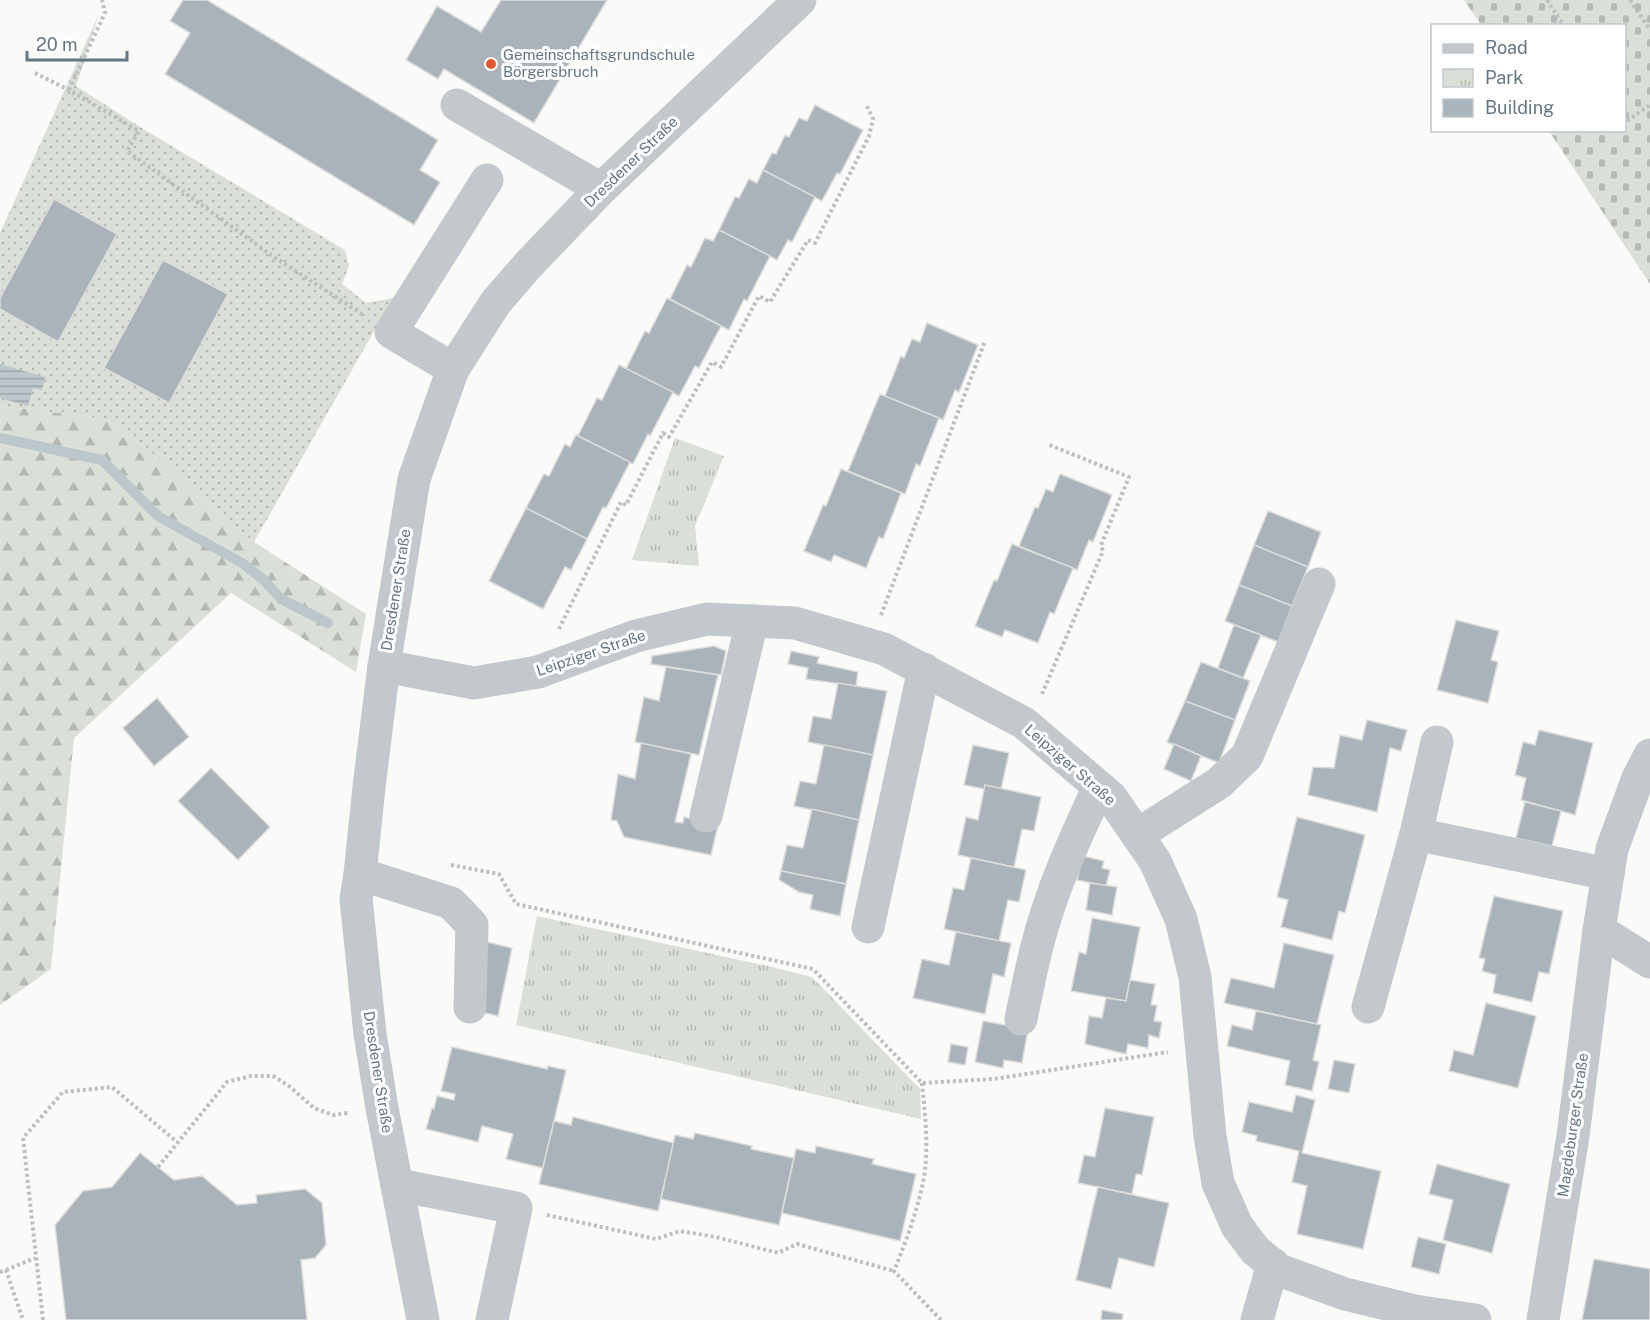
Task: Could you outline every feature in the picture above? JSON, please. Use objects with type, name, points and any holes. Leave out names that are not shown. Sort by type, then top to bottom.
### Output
[{"type":"street","name":"Dresdener Straße","points":[[423,1320],[370,1034],[356,899],[384,666],[414,479],[453,369],[496,302],[529,264],[602,189],[800,0]]},
{"type":"street","points":[[457,105],[602,189]]},
{"type":"street","points":[[453,369],[391,332],[487,180]]},
{"type":"street","points":[[1137,835],[1219,783],[1247,756],[1319,584]]},
{"type":"street","name":"Leipziger Straße","points":[[384,666],[474,683],[538,672],[636,636],[707,620],[795,623],[885,649],[1024,723],[1111,797],[1155,861],[1181,919],[1195,977],[1210,1136],[1218,1183],[1236,1226],[1255,1250],[1279,1270],[1345,1293],[1415,1311],[1475,1320]]},
{"type":"street","points":[[706,816],[752,621]]},
{"type":"street","points":[[868,927],[924,669]]},
{"type":"street","points":[[1368,1007],[1416,834],[1437,742]]},
{"type":"street","name":"Magdeburger Straße","points":[[1543,1320],[1573,1136],[1599,930],[1612,849],[1631,796],[1650,755]]},
{"type":"street","points":[[1021,1019],[1037,945],[1081,824],[1099,787]]},
{"type":"street","points":[[1416,834],[1608,874]]},
{"type":"street","points":[[360,874],[452,903],[472,925],[470,1007]]},
{"type":"street","points":[[1599,930],[1650,962]]},
{"type":"street","points":[[398,1185],[516,1208],[492,1320]]},
{"type":"street","points":[[1257,1320],[1273,1264]]},
{"type":"path","points":[[69,90],[105,13],[102,0]]},
{"type":"path","points":[[1546,0],[1563,24]]},
{"type":"path","points":[[1630,0],[1650,30]]},
{"type":"path","points":[[35,73],[139,131],[127,151],[271,255],[391,332]]},
{"type":"path","points":[[1626,117],[1628,120],[1650,105]]},
{"type":"path","points":[[538,672],[621,502],[626,505],[663,433],[669,437],[712,362],[721,367],[759,296],[770,302],[808,240],[815,243],[869,136],[873,118],[867,106]]},
{"type":"path","points":[[869,644],[985,341]]},
{"type":"path","points":[[1028,727],[1103,551],[1101,545],[1129,477],[1047,444]]},
{"type":"path","points":[[442,864],[499,874],[516,904],[813,969],[922,1083],[926,1128],[924,1176],[914,1219],[894,1271]]},
{"type":"path","points":[[922,1083],[994,1079],[1202,1047]]},
{"type":"path","points":[[158,1167],[227,1082],[251,1076],[273,1076],[289,1086],[314,1108],[333,1114],[382,1108]]},
{"type":"path","points":[[43,1320],[23,1138],[63,1092],[112,1087],[177,1142]]},
{"type":"path","points":[[516,1208],[656,1239],[680,1231],[716,1237],[778,1253],[797,1244],[894,1271],[941,1320]]},
{"type":"path","points":[[0,1272],[35,1258]]},
{"type":"path","points":[[6,1269],[23,1320]]},
{"type":"green space","points":[[1464,0],[1650,0],[1650,284],[1550,132],[1626,132],[1626,24],[1480,24]]},
{"type":"green space","points":[[99,14],[76,86],[345,250],[349,266],[342,284],[366,303],[393,298],[254,542],[196,495],[162,461],[111,422],[93,417],[0,406],[0,233]]},
{"type":"green space","points":[[0,406],[93,417],[111,422],[162,461],[196,495],[254,542],[366,614],[356,672],[231,593],[74,738],[51,969],[0,1005]]},
{"type":"green space","points":[[675,438],[724,456],[695,526],[699,566],[632,560]]},
{"type":"green space","points":[[537,916],[812,977],[920,1089],[921,1119],[516,1025]]},
{"type":"shaded area","points":[[0,364],[45,377],[42,390],[33,388],[28,406],[0,398]]},
{"type":"building","points":[[183,0],[207,0],[438,140],[420,170],[440,182],[414,225],[165,74],[190,33],[170,21]]},
{"type":"building","name":"Gemeinschaftsgrundschule Börgersbruch","points":[[501,0],[607,0],[534,123],[444,69],[438,79],[406,60],[437,6],[481,32]]},
{"type":"building","points":[[815,105],[863,130],[840,174],[837,173],[822,201],[763,170],[772,153],[776,154],[785,135],[789,137],[799,118],[807,121]]},
{"type":"building","points":[[763,170],[815,197],[792,242],[788,240],[777,260],[719,230],[735,197],[739,198],[749,179],[757,183]]},
{"type":"building","points":[[54,199],[117,234],[58,342],[0,309],[0,298]]},
{"type":"building","points":[[719,230],[770,256],[747,301],[744,299],[729,330],[670,299],[687,265],[691,267],[705,238],[713,241]]},
{"type":"building","points":[[163,260],[228,294],[169,403],[104,368]]},
{"type":"building","points":[[667,298],[721,326],[699,368],[695,366],[679,396],[626,369],[645,331],[649,333]]},
{"type":"building","points":[[927,323],[978,345],[959,392],[955,390],[943,420],[885,396],[901,356],[904,358],[912,339],[920,342]]},
{"type":"building","points":[[619,365],[673,392],[633,464],[578,436],[597,398],[602,400]]},
{"type":"building","points":[[880,394],[939,418],[920,466],[916,464],[905,494],[848,471]]},
{"type":"building","points":[[576,435],[630,462],[587,539],[526,508],[544,474],[549,476],[565,444],[570,447]]},
{"type":"building","points":[[841,469],[901,493],[883,539],[879,537],[866,568],[834,555],[831,562],[804,551]]},
{"type":"building","points":[[1060,474],[1112,495],[1093,542],[1089,540],[1077,570],[1019,546],[1035,507],[1038,508],[1046,489],[1053,492]]},
{"type":"building","points":[[526,508],[587,539],[571,570],[565,567],[543,609],[489,581]]},
{"type":"building","points":[[1268,511],[1321,532],[1308,567],[1254,545]]},
{"type":"building","points":[[1012,544],[1073,568],[1054,614],[1050,612],[1038,643],[1005,630],[1002,637],[975,626]]},
{"type":"building","points":[[1254,545],[1308,567],[1292,606],[1239,585]]},
{"type":"building","points":[[1239,585],[1292,606],[1278,642],[1225,621]]},
{"type":"building","points":[[1456,620],[1499,631],[1491,660],[1498,662],[1488,703],[1437,690]]},
{"type":"building","points":[[1234,625],[1261,635],[1243,678],[1218,668]]},
{"type":"building","points":[[714,646],[726,651],[721,675],[651,664],[652,656]]},
{"type":"building","points":[[791,651],[819,657],[817,663],[858,672],[856,686],[806,679],[808,668],[788,664]]},
{"type":"building","points":[[1201,662],[1250,681],[1235,720],[1185,701]]},
{"type":"building","points":[[666,667],[718,675],[699,755],[635,742],[644,697],[659,701]]},
{"type":"building","points":[[838,683],[887,691],[873,755],[808,742],[813,716],[831,719]]},
{"type":"building","points":[[157,698],[189,737],[154,766],[123,728]]},
{"type":"building","points":[[1185,701],[1235,720],[1219,763],[1167,742]]},
{"type":"building","points":[[1367,720],[1407,730],[1401,751],[1390,748],[1377,812],[1308,795],[1313,767],[1334,768],[1340,735],[1362,740]]},
{"type":"building","points":[[1539,730],[1593,743],[1575,815],[1521,800],[1526,778],[1515,775],[1523,742],[1535,745]]},
{"type":"building","points":[[641,743],[691,754],[675,822],[683,823],[684,817],[718,825],[711,855],[624,837],[617,821],[611,820],[618,774],[635,779]]},
{"type":"building","points":[[1174,744],[1201,756],[1191,781],[1164,769]]},
{"type":"building","points":[[824,745],[873,755],[859,820],[794,806],[800,781],[816,784]]},
{"type":"building","points":[[973,745],[1009,753],[1001,789],[985,785],[985,789],[964,785]]},
{"type":"building","points":[[211,768],[270,827],[238,860],[178,801]]},
{"type":"building","points":[[985,785],[1041,797],[1034,831],[1022,829],[1014,867],[958,855],[966,817],[978,820]]},
{"type":"building","points":[[1525,802],[1561,811],[1552,846],[1516,838]]},
{"type":"building","points":[[812,809],[859,820],[846,884],[781,871],[787,845],[803,848]]},
{"type":"building","points":[[1297,817],[1365,835],[1345,913],[1339,911],[1332,940],[1281,927],[1288,900],[1277,897]]},
{"type":"building","points":[[1083,856],[1104,861],[1102,868],[1110,870],[1106,886],[1077,880]]},
{"type":"building","points":[[971,858],[1026,870],[1019,902],[1008,900],[999,941],[944,929],[953,888],[964,890]]},
{"type":"building","points":[[781,871],[846,884],[840,916],[810,909],[813,895],[799,892],[779,880]]},
{"type":"building","points":[[1090,883],[1117,887],[1112,915],[1086,910]]},
{"type":"building","points":[[1494,896],[1563,911],[1549,974],[1539,972],[1532,1002],[1493,993],[1496,975],[1482,971],[1485,959],[1479,958]]},
{"type":"building","points":[[1092,918],[1140,927],[1126,1001],[1071,991],[1079,952],[1086,954]]},
{"type":"building","points":[[956,932],[1011,943],[1004,977],[993,974],[985,1014],[913,998],[922,959],[949,965]]},
{"type":"building","points":[[487,942],[512,948],[498,1016],[472,1010]]},
{"type":"building","points":[[1284,943],[1334,955],[1317,1024],[1224,1003],[1231,978],[1274,988]]},
{"type":"building","points":[[1130,980],[1155,984],[1151,1005],[1157,1005],[1154,1021],[1162,1022],[1159,1038],[1149,1035],[1148,1048],[1128,1044],[1126,1054],[1085,1044],[1089,1016],[1102,1018],[1106,998],[1126,1001]]},
{"type":"building","points":[[1486,1003],[1536,1016],[1518,1088],[1449,1071],[1454,1050],[1473,1055]]},
{"type":"building","points":[[1256,1011],[1321,1025],[1313,1060],[1319,1062],[1312,1091],[1285,1085],[1290,1061],[1227,1046],[1232,1025],[1252,1030]]},
{"type":"building","points":[[983,1021],[1028,1029],[1022,1063],[1004,1060],[1003,1068],[975,1062]]},
{"type":"building","points":[[951,1044],[968,1047],[965,1065],[948,1062]]},
{"type":"building","points":[[452,1047],[547,1069],[548,1066],[566,1070],[543,1168],[506,1159],[513,1134],[482,1126],[478,1142],[426,1129],[437,1096],[454,1100],[455,1094],[441,1091]]},
{"type":"building","points":[[1334,1060],[1355,1064],[1349,1093],[1328,1089]]},
{"type":"building","points":[[1296,1095],[1315,1100],[1302,1153],[1381,1171],[1363,1249],[1297,1234],[1307,1186],[1292,1182],[1299,1151],[1256,1141],[1257,1136],[1242,1132],[1249,1102],[1292,1112]]},
{"type":"building","points":[[1105,1108],[1154,1117],[1142,1175],[1136,1174],[1132,1194],[1078,1183],[1084,1155],[1095,1157]]},
{"type":"building","points":[[573,1117],[674,1143],[658,1211],[539,1184],[554,1121],[571,1125]]},
{"type":"building","points":[[695,1133],[752,1146],[751,1149],[794,1158],[779,1225],[661,1199],[675,1135],[693,1139]]},
{"type":"building","points":[[816,1146],[874,1159],[872,1164],[916,1174],[900,1241],[782,1213],[796,1149],[815,1153]]},
{"type":"building","points":[[140,1153],[174,1180],[202,1176],[237,1205],[257,1203],[256,1195],[305,1189],[322,1203],[326,1245],[315,1258],[301,1260],[307,1320],[66,1320],[55,1225],[83,1191],[112,1187]]},
{"type":"building","points":[[1437,1164],[1510,1184],[1492,1253],[1443,1240],[1453,1200],[1429,1194]]},
{"type":"building","points":[[1098,1187],[1169,1203],[1154,1267],[1119,1258],[1111,1289],[1076,1280]]},
{"type":"building","points":[[1418,1237],[1446,1244],[1439,1274],[1411,1267]]},
{"type":"building","points":[[1594,1259],[1650,1269],[1650,1320],[1582,1320]]},
{"type":"building","points":[[1102,1310],[1123,1314],[1122,1320],[1101,1320]]},
{"type":"waterway","points":[[0,438],[102,460],[158,516],[242,563],[264,580],[281,599],[328,623]]},
{"type":"place","name":"Gemeinschaftsgrundschule Börgersbruch","points":[[491,64]]}]
